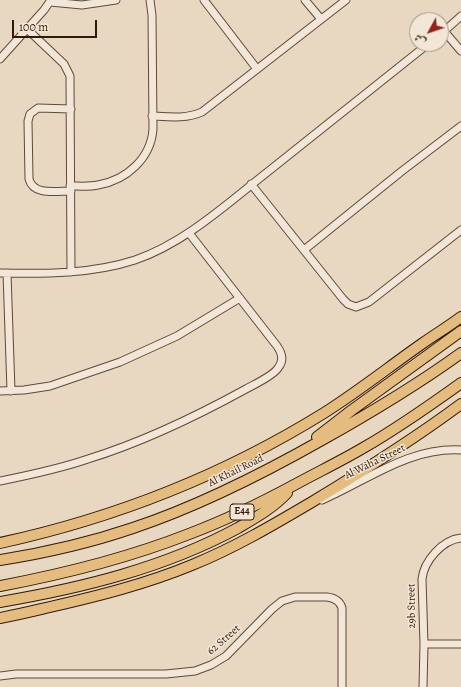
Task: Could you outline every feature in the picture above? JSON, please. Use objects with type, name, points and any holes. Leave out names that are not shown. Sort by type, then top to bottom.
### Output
[{"type":"highway","points":[[452,324],[461,314]]},
{"type":"highway","points":[[0,543],[70,526],[129,507],[180,488],[228,466],[276,441],[325,412],[461,317]]},
{"type":"highway","points":[[302,451],[339,420],[461,331]]},
{"type":"highway","name":"Al Khail Road","points":[[0,560],[88,542],[157,520],[225,490],[302,451],[399,395],[461,353]]},
{"type":"highway","name":"E44","points":[[0,586],[88,567],[159,545],[216,524],[364,448],[461,383]]},
{"type":"highway","points":[[1,618],[98,596],[178,571],[236,545],[302,508],[389,455],[461,404]]},
{"type":"highway","points":[[0,602],[114,576],[197,549],[263,513],[286,495],[295,484]]},
{"type":"street","points":[[0,58],[50,1],[82,5],[116,0]]},
{"type":"street","points":[[71,109],[38,108],[30,114],[28,124],[29,179],[31,184],[38,190],[71,189],[94,186],[116,180],[135,167],[149,149],[152,138],[152,15],[150,0]]},
{"type":"street","points":[[204,0],[258,69]]},
{"type":"street","points":[[305,0],[321,19]]},
{"type":"street","points":[[152,116],[181,117],[202,112],[346,0]]},
{"type":"street","points":[[449,27],[461,16]]},
{"type":"street","points":[[27,29],[60,58],[68,70],[71,83],[71,272]]},
{"type":"street","points":[[449,38],[461,51]]},
{"type":"street","points":[[11,391],[4,273],[71,272],[105,268],[136,259],[189,233],[418,52]]},
{"type":"street","points":[[304,250],[402,171],[461,126]]},
{"type":"street","points":[[252,184],[343,299],[348,304],[356,307],[369,302],[461,230]]},
{"type":"street","points":[[0,481],[68,466],[106,454],[146,438],[196,416],[239,393],[276,370],[282,361],[280,350],[189,233]]},
{"type":"street","points":[[0,391],[37,389],[62,383],[135,356],[191,328],[240,298]]},
{"type":"street","name":"Al Waha Street","points":[[302,508],[331,496],[384,468],[408,458],[443,450],[461,450]]},
{"type":"street","name":"29b Street","points":[[423,687],[423,572],[429,560],[444,545],[450,541],[461,538]]},
{"type":"street","name":"62 Street","points":[[0,676],[8,674],[166,674],[195,671],[211,665],[226,656],[272,609],[282,601],[295,597],[332,597],[341,604],[342,608],[342,687]]},
{"type":"street","points":[[424,644],[461,644]]}]
